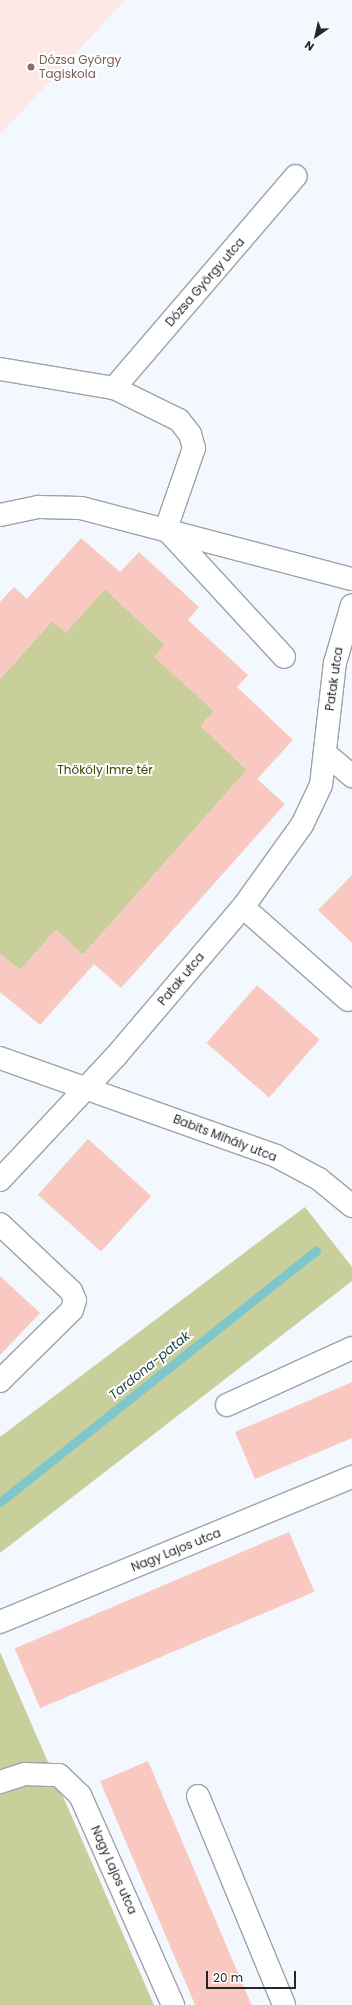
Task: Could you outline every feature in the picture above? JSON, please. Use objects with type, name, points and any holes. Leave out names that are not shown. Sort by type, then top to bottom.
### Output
[{"type":"street","name":"Dózsa György utca","points":[[114,388],[296,176]]},
{"type":"street","points":[[0,369],[114,388],[180,420],[190,434],[194,448],[190,468],[166,529]]},
{"type":"street","points":[[0,515],[56,506],[166,529],[352,579]]},
{"type":"street","points":[[166,529],[284,657]]},
{"type":"street","name":"Patak utca","points":[[0,1180],[88,1087],[243,907],[302,825],[322,785],[327,755],[335,663],[352,606]]},
{"type":"street","points":[[327,755],[352,776]]},
{"type":"street","points":[[243,907],[348,1000]]},
{"type":"street","points":[[0,1058],[88,1087]]},
{"type":"street","name":"Babits Mihály utca","points":[[88,1087],[276,1156],[319,1179],[352,1206]]},
{"type":"street","points":[[0,1224],[71,1291],[75,1300],[68,1314],[0,1381]]},
{"type":"street","points":[[227,1405],[352,1348]]},
{"type":"street","name":"Nagy Lajos utca","points":[[0,1622],[352,1477]]},
{"type":"street","name":"Nagy Lajos utca","points":[[0,1782],[25,1774],[59,1775],[80,1795],[173,2005]]},
{"type":"street","points":[[198,1796],[284,2005]]},
{"type":"shaded area","name":"Dózsa György Tagiskola","points":[[0,0],[125,0],[0,135]]},
{"type":"green space","name":"Thököly Imre tér","points":[[105,589],[165,645],[155,657],[214,711],[201,726],[247,770],[83,955],[56,930],[20,970],[0,954],[0,679],[52,621]]},
{"type":"green space","points":[[305,1207],[352,1267],[352,1281],[0,1553],[0,1437]]},
{"type":"green space","points":[[0,1652],[154,2005],[0,2005]]},
{"type":"building","points":[[81,538],[120,572],[139,552],[199,607],[188,620],[248,675],[237,687],[293,740],[257,779],[285,804],[121,988],[94,964],[40,1025],[0,992],[0,954],[20,970],[56,930],[83,955],[247,770],[201,726],[214,711],[154,657],[165,645],[105,589],[66,633],[52,621],[0,679],[0,602],[14,587],[27,599]]},
{"type":"building","points":[[352,875],[352,943],[318,910]]},
{"type":"building","points":[[257,985],[320,1039],[269,1098],[206,1043]]},
{"type":"building","points":[[88,1139],[151,1196],[101,1252],[38,1195]]},
{"type":"building","points":[[0,1276],[40,1313],[0,1355]]},
{"type":"building","points":[[352,1382],[352,1438],[255,1479],[235,1432]]},
{"type":"building","points":[[289,1532],[314,1592],[40,1708],[15,1648]]},
{"type":"building","points":[[148,1761],[252,2005],[195,2005],[100,1781]]},
{"type":"waterway","name":"Tardona-patak","points":[[0,1502],[316,1251]]},
{"type":"place","name":"Dózsa György Tagiskola","points":[[31,67]]}]
